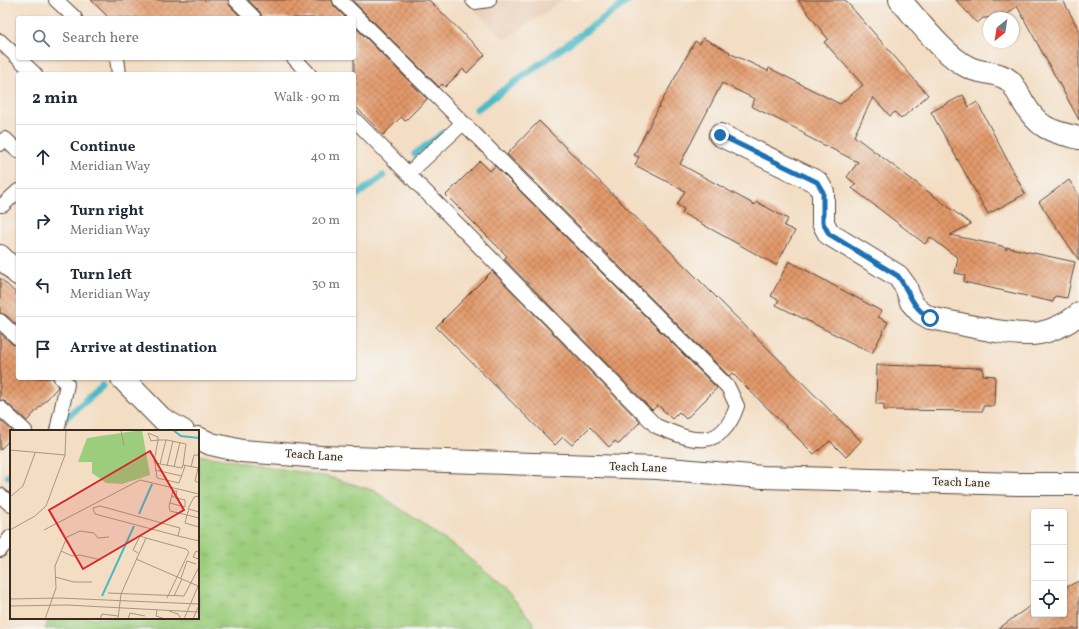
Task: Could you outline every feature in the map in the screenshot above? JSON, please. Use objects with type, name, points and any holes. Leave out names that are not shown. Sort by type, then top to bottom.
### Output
[{"type":"street","points":[[900,0],[954,59],[971,69],[999,74],[1011,82],[1031,116],[1037,123],[1051,132],[1079,138]]},
{"type":"street","points":[[720,135],[817,182],[823,192],[823,223],[829,234],[898,276],[906,287],[912,302],[920,312],[930,318],[1019,334],[1040,333],[1061,326],[1079,314]]},
{"type":"street","points":[[0,256],[16,272]]},
{"type":"street","points":[[124,380],[161,418],[181,430]]},
{"type":"street","name":"Teach Lane","points":[[199,438],[211,444],[242,451],[321,457],[657,468],[762,477],[1019,484],[1079,484]]},
{"type":"lane","points":[[56,0],[73,16]]},
{"type":"lane","points":[[236,0],[252,16]]},
{"type":"lane","points":[[340,0],[728,387],[737,406],[731,423],[717,436],[702,440],[681,436],[656,426],[356,121]]},
{"type":"lane","points":[[473,0],[475,2],[489,0]]},
{"type":"lane","points":[[0,41],[16,56]]},
{"type":"lane","points":[[20,60],[33,72]]},
{"type":"lane","points":[[117,60],[119,72]]},
{"type":"lane","points":[[296,60],[307,72]]},
{"type":"lane","points":[[408,174],[463,123]]},
{"type":"lane","points":[[2,139],[16,150]]},
{"type":"lane","points":[[0,205],[3,205],[16,193]]},
{"type":"lane","points":[[0,321],[16,336]]},
{"type":"lane","points":[[56,430],[67,384],[63,380]]},
{"type":"lane","points":[[0,408],[24,430]]},
{"type":"lane","points":[[0,495],[10,503]]},
{"type":"lane","points":[[0,550],[10,538]]},
{"type":"shaded area","points":[[464,0],[563,0],[505,40]]},
{"type":"green space","points":[[199,455],[329,477],[375,491],[458,549],[499,583],[533,622],[535,629],[45,629],[49,619],[199,619]]},
{"type":"building","points":[[91,0],[228,0],[230,6],[240,16],[107,16]]},
{"type":"building","points":[[248,0],[332,0],[334,6],[344,16],[261,16],[260,12]]},
{"type":"building","points":[[352,0],[429,0],[485,55],[467,73],[463,69],[445,87],[442,84],[439,87]]},
{"type":"building","points":[[798,0],[845,0],[928,95],[901,119],[895,112],[890,116],[873,97],[854,136],[971,224],[950,235],[1002,246],[1007,250],[1006,247],[1075,262],[1067,298],[1055,296],[1053,302],[964,282],[965,275],[955,273],[958,258],[930,237],[925,244],[852,188],[856,184],[847,177],[858,162],[751,106],[755,99],[722,83],[680,164],[755,205],[757,202],[788,219],[784,226],[795,231],[776,265],[682,213],[684,209],[677,205],[685,191],[635,165],[639,157],[634,155],[661,103],[695,41],[700,44],[703,38],[730,52],[729,53],[768,71],[769,68],[840,104],[863,85],[824,42],[828,39]]},
{"type":"building","points":[[956,0],[1063,0],[1079,30],[1079,120],[1017,6],[1010,12],[983,12],[983,18],[977,23]]},
{"type":"building","points":[[356,28],[427,99],[405,121],[401,117],[383,135],[356,107],[356,72],[354,72],[354,60],[356,60]]},
{"type":"building","points":[[963,95],[969,107],[977,102],[1025,194],[988,214],[931,112]]},
{"type":"building","points":[[539,121],[861,441],[846,457],[830,441],[814,454],[732,373],[729,376],[507,154]]},
{"type":"building","points":[[480,161],[490,171],[495,166],[717,388],[686,419],[679,412],[672,419],[658,405],[652,410],[504,259],[507,256],[446,195]]},
{"type":"building","points":[[1069,180],[1079,195],[1079,260],[1039,202]]},
{"type":"building","points":[[789,261],[881,311],[878,317],[888,322],[872,353],[776,305],[779,300],[771,296]]},
{"type":"building","points":[[492,271],[640,422],[619,444],[615,441],[609,447],[590,427],[572,445],[563,437],[555,445],[436,327]]},
{"type":"building","points":[[0,278],[16,293],[16,324],[6,315],[0,313]]},
{"type":"building","points":[[0,333],[12,344],[16,345],[16,380],[54,380],[58,387],[27,421],[6,402],[0,400]]},
{"type":"building","points":[[877,365],[983,368],[983,375],[995,376],[994,406],[983,406],[983,411],[884,410],[884,404],[876,404]]},
{"type":"building","points":[[0,420],[11,430],[10,439],[0,450]]},
{"type":"building","points":[[1079,581],[1079,629],[998,629],[1031,605],[1031,617],[1067,617],[1067,587]]},
{"type":"waterway","points":[[477,109],[629,0]]},
{"type":"waterway","points":[[415,154],[442,134]]},
{"type":"waterway","points":[[356,196],[383,176]]},
{"type":"waterway","points":[[61,422],[103,386]]},
{"type":"route","points":[[720,135],[817,182],[823,192],[823,223],[829,234],[839,242],[898,276],[906,287],[912,302],[920,312],[930,318]]}]
